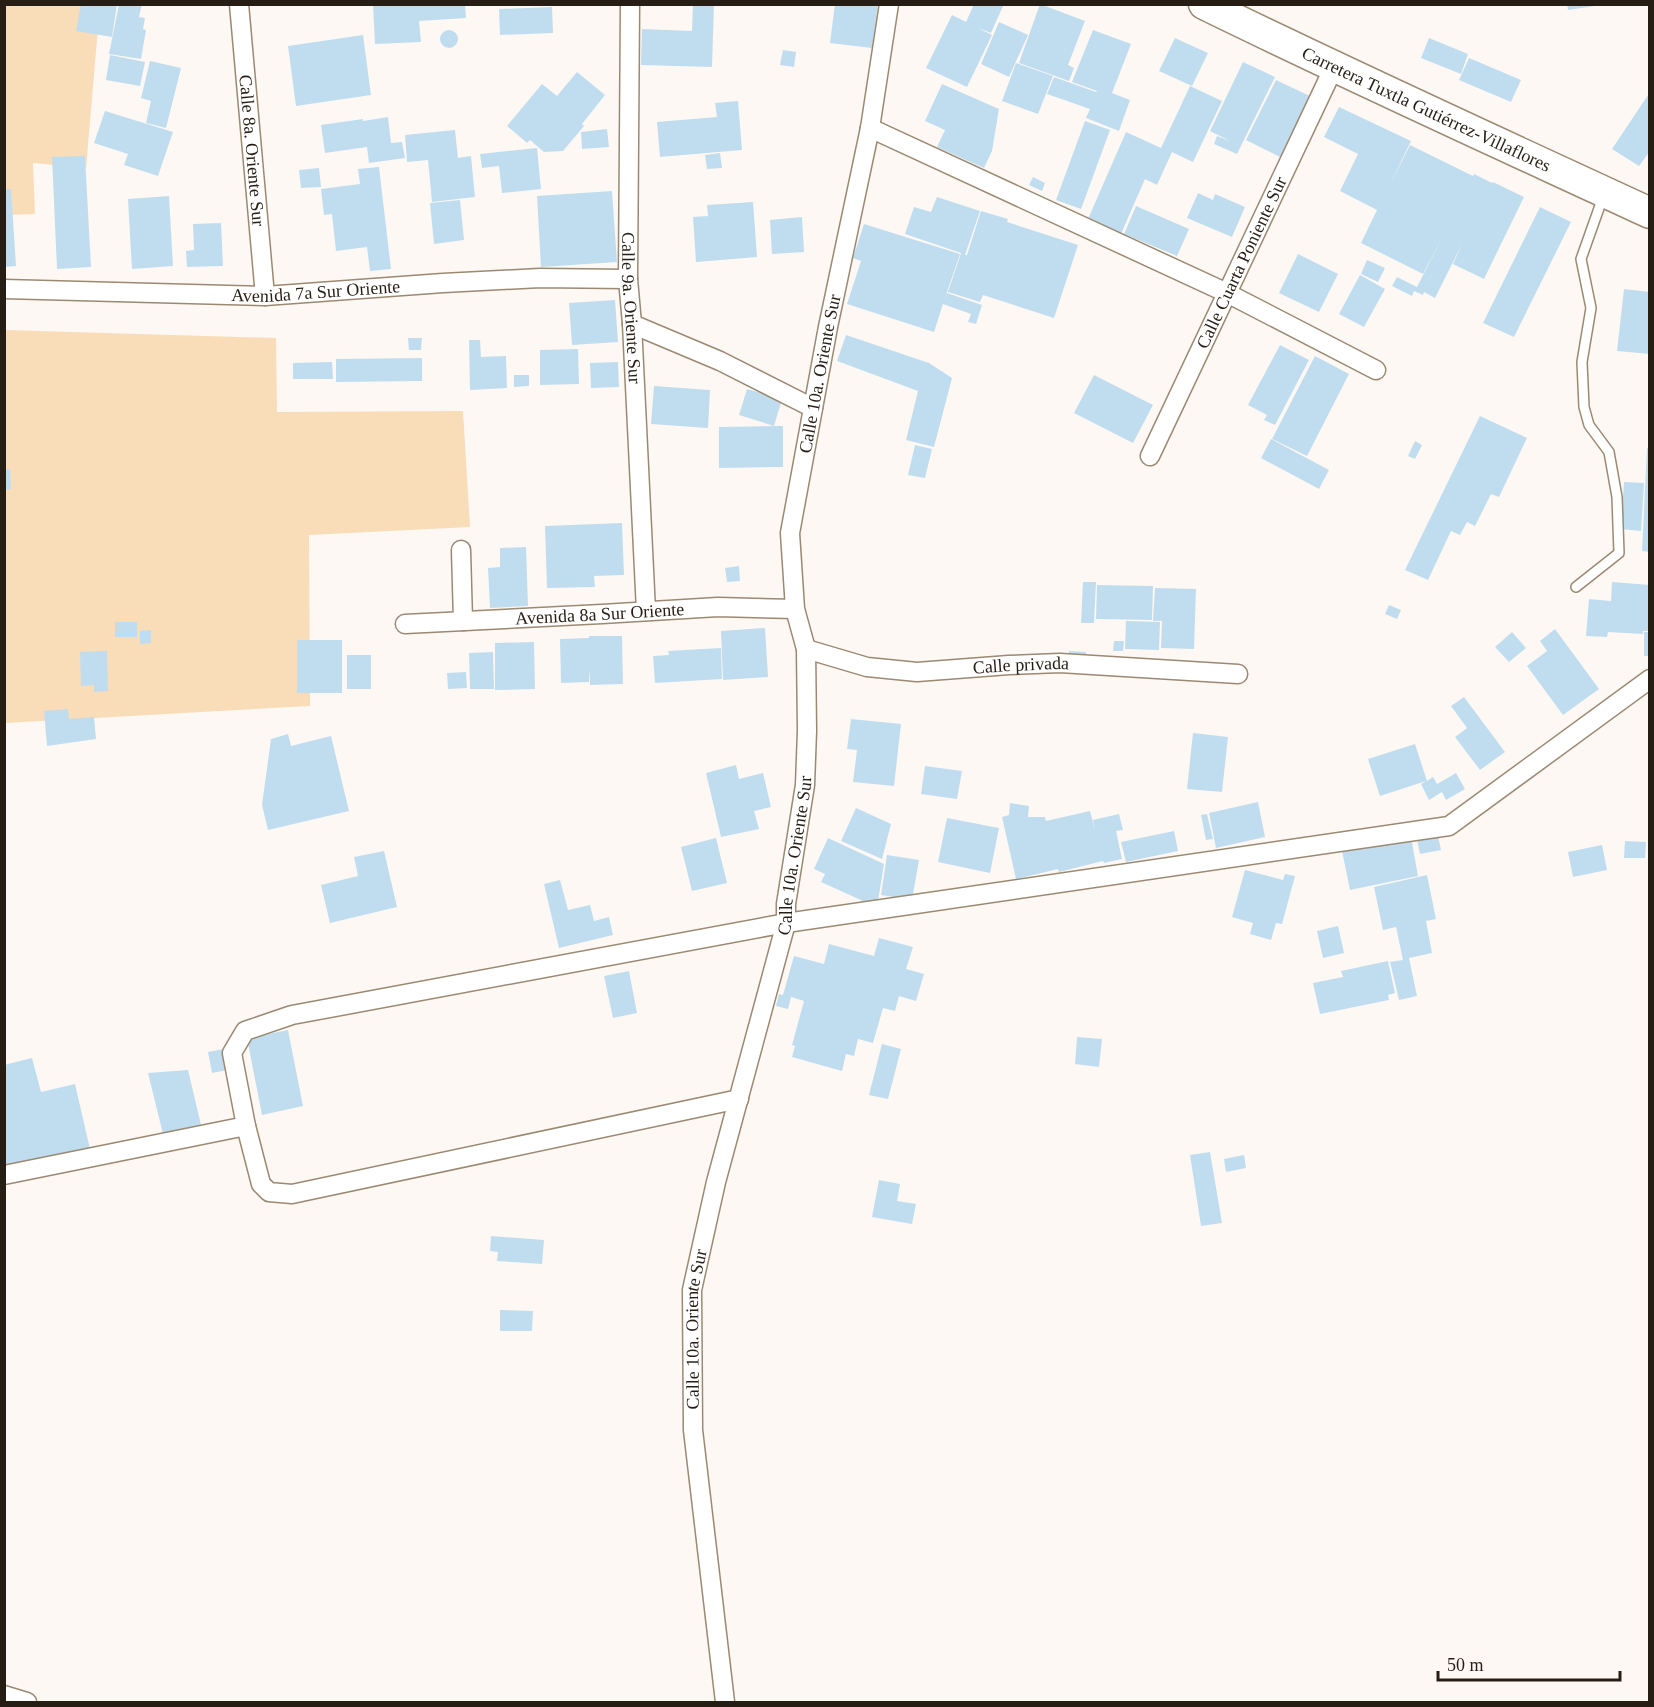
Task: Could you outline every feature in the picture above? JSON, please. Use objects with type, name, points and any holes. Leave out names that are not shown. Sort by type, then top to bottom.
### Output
[{"type":"main road","name":"Carretera Tuxtla Gutiérrez-Villaflores","points":[[1204,4],[1334,68],[1650,213]]},
{"type":"street","name":"Calle 8a. Oriente Sur","points":[[239,4],[266,296]]},
{"type":"street","name":"Calle 9a. Oriente Sur","points":[[630,4],[628,279],[646,611]]},
{"type":"street","name":"Calle 10a. Oriente Sur","points":[[725,1702],[693,1430],[692,1290],[716,1182],[786,923],[786,904],[805,785],[807,731],[806,649],[795,609],[790,533],[828,327],[870,128],[889,4]]},
{"type":"street","name":"Calle Cuarta Poniente Sur","points":[[1150,456],[1334,68]]},
{"type":"street","points":[[870,128],[1227,293],[1376,370]]},
{"type":"street","name":"Avenida 7a Sur Oriente","points":[[4,289],[266,296],[540,278],[628,279]]},
{"type":"street","points":[[632,324],[720,361],[813,408]]},
{"type":"street","points":[[461,550],[464,621]]},
{"type":"street","name":"Avenida 8a Sur Oriente","points":[[405,624],[718,607],[795,609]]},
{"type":"street","name":"Calle privada","points":[[806,649],[867,667],[916,672],[1060,663],[1238,674]]},
{"type":"street","points":[[739,1099],[292,1194],[269,1192],[261,1184],[246,1126],[232,1053],[245,1032],[292,1015],[786,923],[1449,826],[1650,679]]},
{"type":"street","points":[[4,1175],[246,1126]]},
{"type":"street","points":[[4,1695],[27,1702]]},
{"type":"lane","points":[[1576,587],[1619,553],[1617,497],[1609,452],[1589,425],[1584,407],[1582,362],[1591,308],[1581,260],[1604,192]]},
{"type":"shaded area","points":[[4,5],[100,5],[86,168],[33,163],[35,214],[5,215]]},
{"type":"shaded area","points":[[5,330],[276,338],[277,412],[463,411],[470,527],[309,535],[310,706],[5,723]]},
{"type":"building","points":[[81,4],[117,4],[112,37],[76,31]]},
{"type":"building","points":[[119,4],[142,4],[139,17],[145,18],[143,29],[146,30],[141,59],[109,54]]},
{"type":"building","points":[[373,4],[465,4],[466,18],[419,21],[421,42],[375,44]]},
{"type":"building","points":[[693,4],[714,4],[712,67],[641,65],[642,29],[692,31]]},
{"type":"building","points":[[835,4],[878,4],[872,48],[830,43]]},
{"type":"building","points":[[974,4],[1004,4],[991,33],[978,28],[992,35],[967,87],[926,68],[952,15],[966,22]]},
{"type":"building","points":[[1040,4],[1085,21],[1068,65],[1074,68],[1069,81],[1019,63]]},
{"type":"building","points":[[1567,4],[1595,4],[1595,6],[1568,10]]},
{"type":"building","points":[[552,7],[553,33],[500,35],[499,9]]},
{"type":"building","points":[[999,22],[1028,35],[1009,77],[981,64]]},
{"type":"building","points":[[449,30],[455,33],[458,39],[455,45],[449,48],[443,45],[440,39],[443,33]]},
{"type":"building","points":[[1093,30],[1131,44],[1112,93],[1130,100],[1119,131],[1086,118],[1090,109],[1047,94],[1054,77],[1097,91],[1072,82]]},
{"type":"building","points":[[363,35],[371,95],[296,106],[288,46]]},
{"type":"building","points":[[1175,38],[1208,53],[1192,86],[1159,71]]},
{"type":"building","points":[[1429,38],[1468,54],[1461,74],[1421,58]]},
{"type":"building","points":[[783,50],[796,52],[794,67],[780,65]]},
{"type":"building","points":[[110,55],[145,62],[140,86],[106,80]]},
{"type":"building","points":[[1469,58],[1521,80],[1511,102],[1459,80]]},
{"type":"building","points":[[150,61],[181,68],[166,128],[146,123],[151,101],[141,98]]},
{"type":"building","points":[[1243,62],[1275,77],[1237,154],[1214,144],[1217,136],[1230,141],[1210,131]]},
{"type":"building","points":[[1016,63],[1053,76],[1038,114],[1002,101]]},
{"type":"building","points":[[577,72],[605,95],[582,124],[584,126],[563,151],[544,152],[530,140],[527,143],[507,126],[542,84],[557,96]]},
{"type":"building","points":[[1276,80],[1312,97],[1282,158],[1246,140]]},
{"type":"building","points":[[942,84],[999,109],[992,151],[984,168],[937,147],[945,130],[925,121]]},
{"type":"building","points":[[1190,86],[1222,101],[1193,162],[1172,152],[1157,185],[1145,179],[1121,234],[1088,219],[1126,132],[1161,148]]},
{"type":"building","points":[[1650,92],[1650,151],[1639,166],[1612,149]]},
{"type":"building","points":[[738,101],[742,150],[660,157],[657,122],[717,117],[715,103]]},
{"type":"building","points":[[1339,107],[1411,141],[1390,185],[1410,145],[1473,176],[1474,174],[1524,197],[1484,279],[1453,264],[1462,244],[1435,298],[1424,292],[1423,295],[1414,291],[1412,296],[1392,286],[1397,277],[1417,287],[1443,236],[1423,274],[1361,243],[1377,210],[1340,191],[1358,154],[1324,137]]},
{"type":"building","points":[[105,111],[173,132],[158,176],[124,165],[128,154],[94,143]]},
{"type":"building","points":[[388,117],[391,143],[402,142],[405,158],[369,163],[367,147],[325,153],[321,125]]},
{"type":"building","points":[[1085,121],[1110,130],[1081,209],[1056,200]]},
{"type":"building","points":[[607,129],[609,147],[582,149],[581,132]]},
{"type":"building","points":[[455,130],[458,158],[471,156],[475,197],[432,202],[428,160],[407,162],[405,135]]},
{"type":"building","points":[[537,148],[541,189],[502,193],[499,166],[482,168],[480,154]]},
{"type":"building","points":[[720,153],[722,168],[707,169],[705,155]]},
{"type":"building","points":[[85,156],[91,267],[57,269],[52,157]]},
{"type":"building","points":[[379,167],[391,269],[370,271],[367,247],[336,251],[332,214],[324,215],[321,189],[360,184],[358,169]]},
{"type":"building","points":[[319,168],[321,187],[301,188],[299,170]]},
{"type":"building","points":[[1033,177],[1045,183],[1042,191],[1029,185]]},
{"type":"building","points":[[4,189],[11,189],[16,266],[4,267]]},
{"type":"building","points":[[612,191],[617,262],[541,267],[537,196]]},
{"type":"building","points":[[1198,193],[1213,200],[1215,194],[1245,207],[1232,237],[1187,218]]},
{"type":"building","points":[[169,196],[173,266],[132,269],[128,199]]},
{"type":"building","points":[[937,197],[980,211],[965,255],[967,255],[981,211],[1078,245],[1054,318],[983,295],[980,302],[948,292],[961,253],[905,234],[914,207],[931,212]]},
{"type":"building","points":[[460,200],[464,240],[434,244],[430,203]]},
{"type":"building","points":[[753,202],[757,257],[696,262],[693,217],[708,216],[707,205]]},
{"type":"building","points":[[1136,206],[1189,229],[1177,256],[1124,234]]},
{"type":"building","points":[[1540,207],[1571,222],[1514,337],[1483,323]]},
{"type":"building","points":[[802,217],[804,252],[772,254],[770,220]]},
{"type":"building","points":[[221,223],[223,266],[187,267],[186,251],[194,250],[193,224]]},
{"type":"building","points":[[864,224],[960,254],[944,301],[947,293],[982,305],[976,324],[968,322],[971,314],[943,304],[934,332],[847,304],[861,261],[853,258]]},
{"type":"building","points":[[1298,254],[1338,274],[1319,312],[1279,293]]},
{"type":"building","points":[[1367,260],[1385,268],[1378,282],[1361,274]]},
{"type":"building","points":[[1360,275],[1385,289],[1364,327],[1339,314]]},
{"type":"building","points":[[1624,289],[1650,292],[1650,354],[1617,351]]},
{"type":"building","points":[[615,300],[618,342],[572,345],[569,303]]},
{"type":"building","points":[[846,335],[929,363],[952,378],[934,447],[906,440],[918,391],[837,361]]},
{"type":"building","points":[[408,338],[422,338],[421,350],[409,350]]},
{"type":"building","points":[[469,340],[480,340],[481,357],[506,356],[507,388],[470,390]]},
{"type":"building","points":[[1280,345],[1309,360],[1275,425],[1264,420],[1267,415],[1248,405]]},
{"type":"building","points":[[578,349],[579,384],[540,385],[540,350]]},
{"type":"building","points":[[1315,356],[1349,374],[1307,456],[1272,439]]},
{"type":"building","points":[[422,358],[422,381],[336,382],[336,359]]},
{"type":"building","points":[[332,362],[333,379],[293,379],[293,363]]},
{"type":"building","points":[[618,362],[619,387],[591,388],[590,363]]},
{"type":"building","points":[[514,375],[529,375],[529,386],[514,387]]},
{"type":"building","points":[[1094,375],[1153,405],[1133,443],[1074,413]]},
{"type":"building","points":[[654,386],[710,390],[708,428],[651,424]]},
{"type":"building","points":[[747,389],[782,399],[774,426],[739,415]]},
{"type":"building","points":[[1480,416],[1527,438],[1499,497],[1491,494],[1475,526],[1467,522],[1460,535],[1451,531],[1428,580],[1405,570]]},
{"type":"building","points":[[783,426],[783,467],[719,468],[719,427]]},
{"type":"building","points":[[1271,439],[1329,470],[1319,489],[1261,458]]},
{"type":"building","points":[[1415,441],[1422,445],[1415,459],[1408,456]]},
{"type":"building","points":[[915,445],[932,449],[925,478],[908,475]]},
{"type":"building","points":[[1647,448],[1650,448],[1650,552],[1642,551]]},
{"type":"building","points":[[4,469],[10,469],[11,489],[4,490]]},
{"type":"building","points":[[1624,482],[1644,483],[1641,531],[1621,529]]},
{"type":"building","points":[[622,523],[624,575],[594,576],[595,587],[547,588],[545,526]]},
{"type":"building","points":[[526,547],[528,606],[490,608],[488,568],[500,567],[500,548]]},
{"type":"building","points":[[739,566],[740,581],[727,582],[725,568]]},
{"type":"building","points":[[1083,582],[1096,582],[1094,623],[1081,623]]},
{"type":"building","points":[[1612,582],[1650,585],[1650,631],[1643,631],[1643,634],[1608,632],[1607,637],[1586,636],[1589,599],[1611,601]]},
{"type":"building","points":[[1097,585],[1153,586],[1152,620],[1096,619]]},
{"type":"building","points":[[1155,588],[1196,589],[1194,649],[1161,648],[1162,621],[1153,621]]},
{"type":"building","points":[[1389,605],[1401,610],[1397,619],[1385,614]]},
{"type":"building","points":[[1126,621],[1160,622],[1159,650],[1125,649]]},
{"type":"building","points":[[115,622],[137,622],[137,637],[115,637]]},
{"type":"building","points":[[765,628],[768,677],[723,680],[721,631]]},
{"type":"building","points":[[1555,629],[1599,689],[1563,715],[1527,666],[1547,651],[1540,641]]},
{"type":"building","points":[[151,630],[151,643],[140,644],[140,631]]},
{"type":"building","points":[[1512,632],[1526,648],[1509,662],[1495,647]]},
{"type":"building","points":[[1644,632],[1650,632],[1650,656],[1644,656]]},
{"type":"building","points":[[589,636],[622,636],[623,684],[590,685],[590,670],[589,682],[561,683],[560,639],[589,638]]},
{"type":"building","points":[[297,640],[342,640],[342,693],[297,693]]},
{"type":"building","points":[[1114,641],[1124,641],[1123,651],[1113,651]]},
{"type":"building","points":[[534,642],[535,689],[495,690],[495,643]]},
{"type":"building","points":[[721,648],[722,679],[655,683],[653,656],[669,655],[668,651]]},
{"type":"building","points":[[107,651],[108,691],[94,692],[94,685],[81,686],[80,652]]},
{"type":"building","points":[[1069,651],[1086,652],[1086,660],[1069,659]]},
{"type":"building","points":[[493,652],[494,689],[470,689],[469,653]]},
{"type":"building","points":[[347,655],[371,655],[371,689],[347,689]]},
{"type":"building","points":[[466,672],[467,688],[448,689],[447,673]]},
{"type":"building","points":[[1464,697],[1505,752],[1480,770],[1455,737],[1467,728],[1451,706]]},
{"type":"building","points":[[68,709],[69,719],[94,717],[96,739],[47,746],[44,711]]},
{"type":"building","points":[[851,719],[901,724],[894,786],[853,782],[857,750],[847,749]]},
{"type":"building","points":[[1193,733],[1228,737],[1222,792],[1187,789]]},
{"type":"building","points":[[288,734],[291,746],[331,736],[349,811],[268,830],[262,805],[271,739]]},
{"type":"building","points":[[1415,744],[1427,781],[1433,777],[1437,784],[1456,773],[1465,789],[1446,800],[1442,792],[1429,800],[1421,784],[1426,781],[1380,796],[1368,759]]},
{"type":"building","points":[[736,765],[739,779],[763,773],[771,807],[754,811],[759,829],[721,837],[706,773]]},
{"type":"building","points":[[925,766],[962,771],[957,799],[921,794]]},
{"type":"building","points":[[1258,802],[1265,837],[1216,848],[1209,813]]},
{"type":"building","points":[[1010,803],[1029,806],[1028,817],[1045,817],[1046,821],[1090,811],[1095,830],[1093,820],[1119,814],[1123,830],[1116,831],[1122,859],[1104,863],[1103,861],[1059,872],[1058,869],[1016,879],[1002,817],[1009,815]]},
{"type":"building","points":[[856,808],[891,824],[882,859],[841,841]]},
{"type":"building","points":[[1207,814],[1213,839],[1206,840],[1201,815]]},
{"type":"building","points":[[947,818],[999,828],[990,873],[938,862]]},
{"type":"building","points":[[1174,831],[1178,851],[1126,862],[1121,842]]},
{"type":"building","points":[[1437,831],[1441,850],[1420,854],[1416,835]]},
{"type":"building","points":[[1411,837],[1418,876],[1350,890],[1342,851]]},
{"type":"building","points":[[716,838],[727,883],[692,891],[681,847]]},
{"type":"building","points":[[828,838],[884,864],[877,907],[861,908],[863,901],[821,882],[825,874],[814,869]]},
{"type":"building","points":[[1625,841],[1646,842],[1645,858],[1624,858]]},
{"type":"building","points":[[1602,845],[1607,870],[1573,877],[1568,852]]},
{"type":"building","points":[[384,851],[397,907],[330,923],[321,885],[358,876],[354,857]]},
{"type":"building","points":[[887,855],[919,860],[912,900],[881,895]]},
{"type":"building","points":[[1245,870],[1283,880],[1285,874],[1295,876],[1282,924],[1276,923],[1271,940],[1250,934],[1253,923],[1232,917]]},
{"type":"building","points":[[1427,875],[1436,919],[1426,921],[1432,953],[1409,958],[1417,996],[1399,1000],[1390,962],[1403,960],[1396,927],[1383,930],[1374,887]]},
{"type":"building","points":[[560,880],[568,910],[590,905],[594,921],[609,917],[613,935],[559,948],[544,884]]},
{"type":"building","points":[[1338,926],[1344,953],[1323,958],[1317,931]]},
{"type":"building","points":[[879,938],[913,947],[906,969],[924,974],[916,1001],[899,996],[895,1011],[883,1008],[873,1043],[858,1039],[854,1056],[846,1054],[842,1071],[792,1057],[795,1046],[792,1045],[804,1001],[791,997],[788,1009],[776,1006],[779,994],[783,995],[794,956],[824,964],[829,944],[874,956]]},
{"type":"building","points":[[1388,961],[1395,993],[1388,995],[1389,1000],[1320,1014],[1313,983],[1343,977],[1341,971]]},
{"type":"building","points":[[629,971],[637,1013],[613,1018],[604,976]]},
{"type":"building","points":[[288,1030],[303,1106],[262,1115],[247,1038]]},
{"type":"building","points":[[1077,1037],[1102,1039],[1099,1067],[1075,1064]]},
{"type":"building","points":[[882,1044],[901,1049],[888,1099],[869,1095]]},
{"type":"building","points":[[223,1049],[228,1070],[212,1073],[208,1052]]},
{"type":"building","points":[[32,1058],[41,1092],[75,1084],[90,1149],[4,1173],[4,1065]]},
{"type":"building","points":[[188,1070],[201,1125],[163,1134],[148,1073]]},
{"type":"building","points":[[1210,1152],[1222,1223],[1201,1226],[1190,1155]]},
{"type":"building","points":[[1244,1155],[1246,1168],[1226,1172],[1224,1159]]},
{"type":"building","points":[[879,1180],[900,1184],[897,1201],[916,1204],[912,1224],[872,1217]]},
{"type":"building","points":[[491,1236],[544,1240],[542,1264],[497,1261],[498,1252],[490,1251]]},
{"type":"building","points":[[500,1310],[533,1311],[532,1331],[500,1331]]}]
